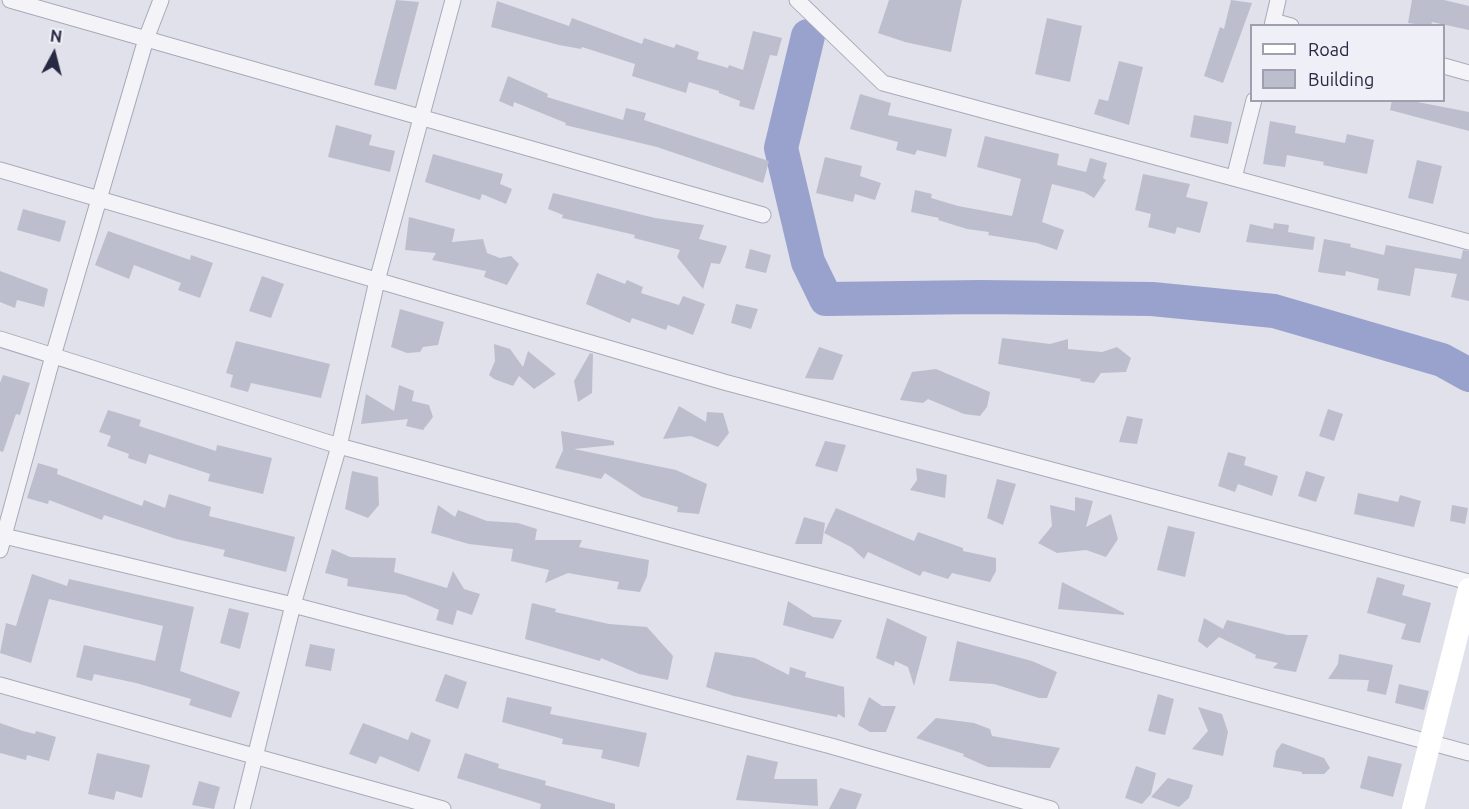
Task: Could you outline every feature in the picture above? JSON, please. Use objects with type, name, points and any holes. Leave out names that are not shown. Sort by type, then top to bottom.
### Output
[{"type":"street","points":[[10,0],[763,215]]},
{"type":"street","points":[[160,0],[146,39],[1,541],[293,605],[831,746],[1051,809]]},
{"type":"street","points":[[242,809],[293,605],[339,446],[377,280],[453,0]]},
{"type":"street","points":[[797,0],[883,83],[1469,242]]},
{"type":"street","points":[[1272,23],[1278,0]]},
{"type":"street","points":[[1445,67],[1469,73]]},
{"type":"street","points":[[1234,178],[1253,102]]},
{"type":"street","points":[[0,171],[724,382],[1469,582]]},
{"type":"street","points":[[0,339],[339,446],[1469,753]]},
{"type":"street","points":[[1413,809],[1469,589]]},
{"type":"street","points":[[0,685],[443,809]]},
{"type":"building","points":[[396,0],[419,2],[396,90],[374,85]]},
{"type":"building","points":[[889,0],[962,0],[951,52],[905,42],[878,33]]},
{"type":"building","points":[[1231,0],[1252,3],[1223,83],[1204,76],[1220,27],[1224,29]]},
{"type":"building","points":[[1412,0],[1444,0],[1469,6],[1469,30],[1432,22],[1432,24],[1408,23]]},
{"type":"building","points":[[497,1],[569,26],[572,18],[642,44],[644,38],[674,48],[676,44],[699,52],[697,59],[743,70],[753,31],[782,38],[777,56],[770,55],[754,110],[739,106],[740,101],[719,93],[719,91],[689,82],[686,93],[632,76],[635,64],[582,47],[581,49],[559,45],[491,27]]},
{"type":"building","points":[[1047,18],[1082,26],[1070,82],[1035,74]]},
{"type":"building","points":[[1119,61],[1143,67],[1129,125],[1094,114],[1099,99],[1108,101]]},
{"type":"building","points":[[508,76],[548,94],[547,97],[623,120],[626,108],[646,113],[644,120],[769,161],[763,183],[657,147],[565,125],[566,123],[514,102],[513,107],[499,101]]},
{"type":"building","points":[[860,94],[891,103],[888,115],[952,129],[946,157],[917,150],[915,155],[896,150],[898,142],[850,129]]},
{"type":"building","points":[[1392,102],[1417,102],[1469,112],[1469,131],[1390,110]]},
{"type":"building","points":[[1194,115],[1232,122],[1228,144],[1190,137]]},
{"type":"building","points":[[1270,121],[1296,126],[1295,133],[1345,143],[1347,134],[1374,140],[1367,174],[1287,155],[1285,167],[1263,164]]},
{"type":"building","points":[[336,125],[372,135],[369,145],[395,151],[390,172],[328,157]]},
{"type":"building","points":[[985,136],[1059,154],[1057,165],[1086,172],[1090,158],[1107,163],[1103,178],[1106,180],[1094,198],[1084,192],[1052,184],[1042,222],[1064,230],[1057,250],[1037,243],[988,235],[989,232],[967,229],[938,220],[939,218],[911,212],[915,190],[932,194],[931,198],[958,206],[1012,216],[1021,179],[977,167]]},
{"type":"building","points":[[433,154],[503,174],[500,184],[512,189],[506,204],[482,194],[480,200],[425,182]]},
{"type":"building","points":[[825,157],[862,166],[860,176],[881,183],[875,200],[855,194],[853,202],[816,193]]},
{"type":"building","points":[[1417,160],[1442,166],[1433,204],[1408,198]]},
{"type":"building","points":[[1143,174],[1190,184],[1186,197],[1208,202],[1200,233],[1177,227],[1175,234],[1148,227],[1151,214],[1135,210]]},
{"type":"building","points":[[553,193],[655,218],[704,225],[699,239],[727,246],[720,264],[711,263],[703,289],[677,257],[680,250],[634,238],[635,235],[562,218],[563,215],[548,209]]},
{"type":"building","points":[[23,209],[66,221],[60,242],[17,230]]},
{"type":"building","points":[[409,217],[455,229],[452,242],[483,239],[487,253],[500,258],[511,256],[519,264],[507,285],[484,277],[486,271],[432,260],[436,253],[405,250]]},
{"type":"building","points":[[1274,223],[1289,225],[1288,232],[1315,237],[1313,250],[1246,242],[1250,224],[1273,229]]},
{"type":"building","points":[[108,231],[190,260],[191,255],[213,263],[200,298],[178,290],[181,283],[134,265],[129,279],[95,265]]},
{"type":"building","points":[[1324,239],[1351,244],[1350,247],[1384,255],[1386,245],[1461,259],[1463,250],[1469,251],[1469,301],[1451,297],[1457,274],[1415,268],[1410,296],[1377,290],[1379,279],[1346,271],[1345,276],[1318,272]]},
{"type":"building","points":[[750,249],[771,255],[766,273],[745,268]]},
{"type":"building","points":[[0,271],[48,289],[44,307],[17,300],[15,308],[0,302]]},
{"type":"building","points":[[597,273],[625,284],[627,280],[643,287],[641,293],[679,305],[683,296],[705,304],[693,335],[668,325],[666,330],[632,318],[630,323],[586,304]]},
{"type":"building","points":[[262,276],[284,284],[271,318],[249,311]]},
{"type":"building","points":[[736,304],[758,309],[751,329],[731,323]]},
{"type":"building","points":[[400,309],[444,322],[438,345],[423,347],[420,352],[407,353],[391,347]]},
{"type":"building","points":[[1002,338],[1050,344],[1068,339],[1068,349],[1102,352],[1117,347],[1131,358],[1126,372],[1101,373],[1094,383],[1080,381],[1081,379],[998,364]]},
{"type":"building","points":[[236,341],[330,364],[321,398],[251,383],[248,392],[230,387],[233,375],[226,373]]},
{"type":"building","points":[[494,344],[510,349],[523,367],[528,351],[556,374],[534,389],[519,376],[513,386],[494,379],[489,375],[495,361]]},
{"type":"building","points":[[819,347],[843,355],[833,380],[805,378]]},
{"type":"building","points":[[590,353],[593,354],[592,393],[578,402],[574,381]]},
{"type":"building","points":[[936,369],[990,392],[987,407],[980,416],[964,414],[928,399],[923,403],[900,400],[912,372]]},
{"type":"building","points":[[3,375],[30,383],[20,415],[16,414],[3,452],[0,451],[0,383]]},
{"type":"building","points":[[399,385],[414,391],[412,401],[429,405],[433,417],[423,430],[406,426],[408,419],[361,424],[366,394],[394,411]]},
{"type":"building","points":[[679,406],[706,422],[707,412],[723,413],[729,433],[718,447],[691,436],[663,439]]},
{"type":"building","points":[[1328,409],[1343,414],[1334,441],[1319,436]]},
{"type":"building","points":[[108,410],[141,420],[139,426],[216,451],[217,445],[272,458],[263,494],[208,481],[210,474],[149,454],[146,464],[128,458],[129,454],[107,446],[111,436],[99,432]]},
{"type":"building","points":[[1127,416],[1143,419],[1137,444],[1119,442]]},
{"type":"building","points":[[561,431],[614,441],[614,445],[574,449],[676,470],[707,484],[699,514],[677,512],[678,507],[642,497],[605,473],[601,479],[555,468],[563,450]]},
{"type":"building","points":[[825,441],[846,445],[837,472],[815,466]]},
{"type":"building","points":[[1228,452],[1246,457],[1244,465],[1278,476],[1272,496],[1238,484],[1235,492],[1218,486]]},
{"type":"building","points":[[38,463],[58,469],[57,474],[142,506],[144,500],[165,508],[169,494],[211,507],[209,516],[295,537],[286,572],[223,556],[225,550],[176,539],[104,515],[102,520],[49,500],[48,504],[27,498]]},
{"type":"building","points":[[916,468],[947,475],[945,498],[910,490],[917,480]]},
{"type":"building","points":[[352,471],[378,477],[379,505],[368,518],[345,509]]},
{"type":"building","points":[[1306,471],[1325,477],[1316,502],[1298,496]]},
{"type":"building","points":[[997,479],[1016,484],[1003,525],[987,518]]},
{"type":"building","points":[[1358,493],[1398,502],[1400,495],[1421,501],[1414,527],[1354,514]]},
{"type":"building","points":[[1075,497],[1093,501],[1086,527],[1111,514],[1118,539],[1106,557],[1086,550],[1057,553],[1038,543],[1052,526],[1050,505],[1075,511]]},
{"type":"building","points":[[438,505],[455,517],[458,510],[487,521],[518,523],[537,529],[535,540],[582,540],[579,547],[649,560],[647,576],[640,592],[617,589],[619,582],[568,573],[545,583],[549,570],[511,561],[513,549],[469,544],[431,533]]},
{"type":"building","points":[[1452,505],[1468,508],[1465,524],[1450,521]]},
{"type":"building","points":[[836,508],[914,541],[918,532],[963,548],[963,551],[996,558],[996,571],[990,582],[952,573],[948,579],[923,571],[920,576],[868,552],[864,559],[851,547],[824,533]]},
{"type":"building","points":[[804,517],[825,523],[822,544],[795,544]]},
{"type":"building","points":[[1168,526],[1195,532],[1185,577],[1157,570]]},
{"type":"building","points":[[332,549],[350,557],[396,558],[394,572],[447,588],[453,571],[464,589],[480,594],[472,615],[457,610],[453,625],[436,620],[439,610],[405,595],[347,586],[348,579],[325,573]]},
{"type":"building","points":[[32,574],[67,586],[69,579],[194,607],[180,671],[240,692],[231,718],[189,705],[191,699],[136,683],[94,674],[92,681],[76,677],[84,645],[155,661],[163,626],[49,599],[31,663],[0,653],[6,623],[16,626]]},
{"type":"building","points":[[1377,577],[1405,585],[1402,595],[1431,603],[1420,643],[1401,639],[1406,624],[1367,613]]},
{"type":"building","points":[[1062,582],[1124,613],[1124,615],[1058,609]]},
{"type":"building","points":[[788,601],[813,617],[842,620],[833,639],[783,625]]},
{"type":"building","points":[[532,603],[556,609],[555,612],[609,624],[647,627],[673,656],[668,680],[639,674],[601,658],[600,661],[525,639]]},
{"type":"building","points":[[229,608],[249,613],[240,649],[220,643]]},
{"type":"building","points":[[887,618],[927,637],[914,686],[908,667],[895,661],[894,666],[876,658]]},
{"type":"building","points":[[1204,618],[1223,629],[1227,620],[1287,635],[1308,635],[1296,672],[1273,668],[1278,663],[1255,658],[1256,655],[1219,637],[1207,648],[1198,641]]},
{"type":"building","points":[[957,641],[1032,661],[1057,672],[1047,698],[1039,698],[994,684],[949,681]]},
{"type":"building","points":[[310,644],[335,649],[331,671],[305,666]]},
{"type":"building","points":[[715,652],[755,658],[789,675],[790,667],[806,672],[805,677],[844,687],[845,718],[838,714],[837,717],[734,696],[706,687]]},
{"type":"building","points":[[1339,654],[1393,665],[1386,695],[1367,691],[1369,680],[1328,679],[1338,664]]},
{"type":"building","points":[[445,674],[467,682],[458,709],[435,701]]},
{"type":"building","points":[[1399,684],[1429,691],[1424,710],[1395,703]]},
{"type":"building","points":[[1158,694],[1174,699],[1165,735],[1148,731]]},
{"type":"building","points":[[507,697],[552,707],[550,714],[647,733],[639,767],[601,758],[603,750],[562,744],[563,739],[502,722]]},
{"type":"building","points":[[869,697],[882,706],[896,706],[886,732],[870,732],[858,725]]},
{"type":"building","points":[[1198,707],[1222,714],[1228,732],[1223,756],[1192,749],[1208,731]]},
{"type":"building","points":[[936,718],[974,723],[990,729],[992,736],[1060,748],[1050,768],[988,767],[963,756],[964,754],[916,738]]},
{"type":"building","points":[[0,723],[35,734],[36,731],[56,737],[49,761],[27,755],[26,760],[0,753]]},
{"type":"building","points":[[363,723],[408,740],[411,732],[431,740],[419,772],[380,756],[376,764],[349,754]]},
{"type":"building","points":[[1282,743],[1324,758],[1330,768],[1324,774],[1302,774],[1302,772],[1273,767],[1276,751]]},
{"type":"building","points":[[97,753],[150,765],[142,798],[116,791],[114,800],[88,794]]},
{"type":"building","points":[[465,753],[499,764],[498,768],[546,781],[545,785],[615,804],[615,809],[540,809],[541,804],[457,778]]},
{"type":"building","points":[[747,755],[778,762],[774,779],[817,779],[818,806],[736,800]]},
{"type":"building","points":[[1368,756],[1402,764],[1393,797],[1360,788]]},
{"type":"building","points":[[1136,766],[1156,773],[1151,794],[1142,804],[1125,798]]},
{"type":"building","points":[[1168,778],[1193,785],[1189,798],[1179,807],[1151,797]]},
{"type":"building","points":[[199,781],[220,787],[214,809],[192,805]]},
{"type":"building","points":[[840,788],[862,794],[856,809],[829,809]]},
{"type":"waterway","points":[[808,36],[781,148],[808,262],[826,299],[981,297],[1152,299],[1274,311],[1442,360],[1469,375]]}]
